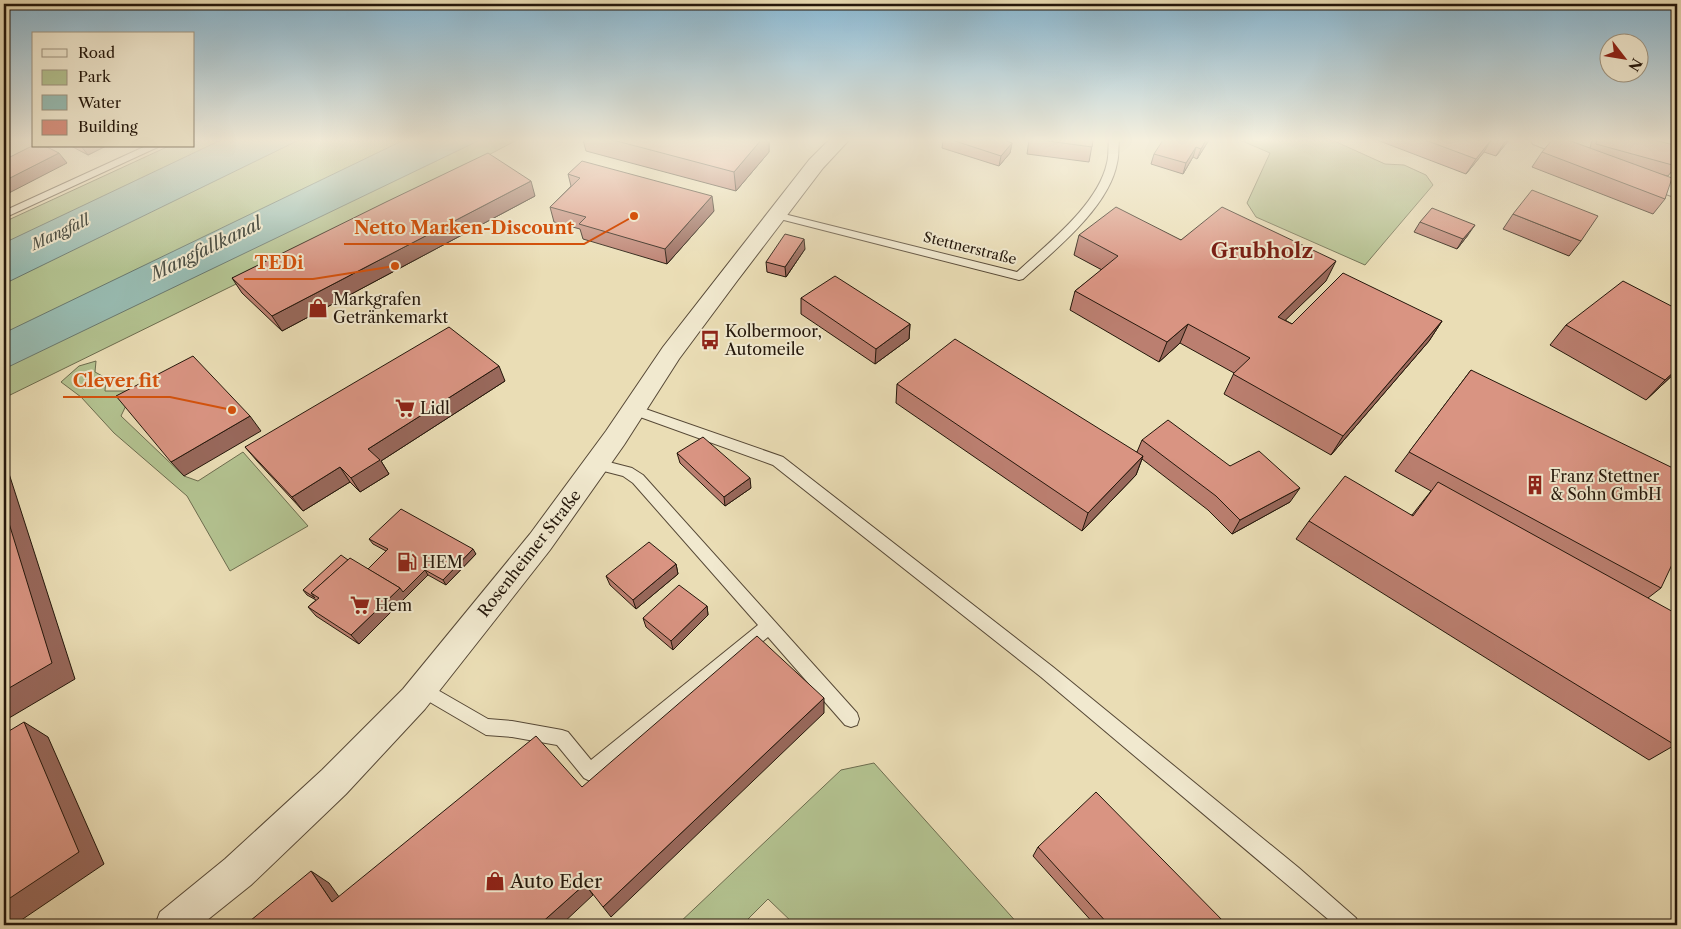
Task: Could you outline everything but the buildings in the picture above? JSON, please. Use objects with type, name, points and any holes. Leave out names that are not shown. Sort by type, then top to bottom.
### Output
[{"type":"street","name":"Rosenheimer Straße","points":[[173,925],[238,872],[334,782],[422,689],[540,542],[597,464],[671,353],[801,183]]},
{"type":"street","points":[[1654,183],[1677,192]]},
{"type":"lane","points":[[4,214],[72,183]]},
{"type":"lane","name":"Stettnerstraße","points":[[776,215],[1019,276],[1072,227],[1099,192],[1103,183]]},
{"type":"lane","points":[[634,410],[778,461],[1047,672],[1292,875],[1349,925]]},
{"type":"lane","points":[[597,464],[627,472],[638,479],[851,719]]},
{"type":"lane","points":[[422,689],[486,727],[512,729],[562,738],[590,772],[769,626]]},
{"type":"green space","points":[[88,183],[435,183],[342,232],[4,398],[4,222]]},
{"type":"green space","points":[[1256,183],[1432,183],[1433,185],[1365,265],[1256,217],[1247,203]]},
{"type":"green space","points":[[96,361],[95,372],[106,378],[105,391],[133,391],[121,416],[184,476],[198,481],[243,452],[308,526],[230,571],[187,496],[114,433],[81,397],[61,382],[79,366]]},
{"type":"green space","points":[[874,763],[1019,925],[795,925],[768,899],[742,925],[677,925],[841,770]]},
{"type":"water","name":"Mangfall","points":[[130,183],[210,183],[4,284],[4,243]]},
{"type":"water","name":"Mangfallkanal","points":[[314,183],[390,183],[4,369],[4,333]]},
{"type":"place","name":"Netto Marken-Discount","points":[[634,216]]},
{"type":"place","name":"TEDi","points":[[395,266]]},
{"type":"place","name":"Markgrafen Getränkemarkt","points":[[318,308]]},
{"type":"place","name":"Kolbermoor, Automeile","points":[[710,340]]},
{"type":"place","name":"Lidl","points":[[405,408]]},
{"type":"place","name":"Clever fit","points":[[232,410]]},
{"type":"place","name":"Franz Stettner & Sohn GmbH","points":[[1535,485]]},
{"type":"place","name":"HEM","points":[[407,562]]},
{"type":"place","name":"Hem","points":[[360,605]]},
{"type":"place","name":"Auto Eder","points":[[495,881]]},
{"type":"district","name":"Grubholz","points":[[1262,250]]}]
